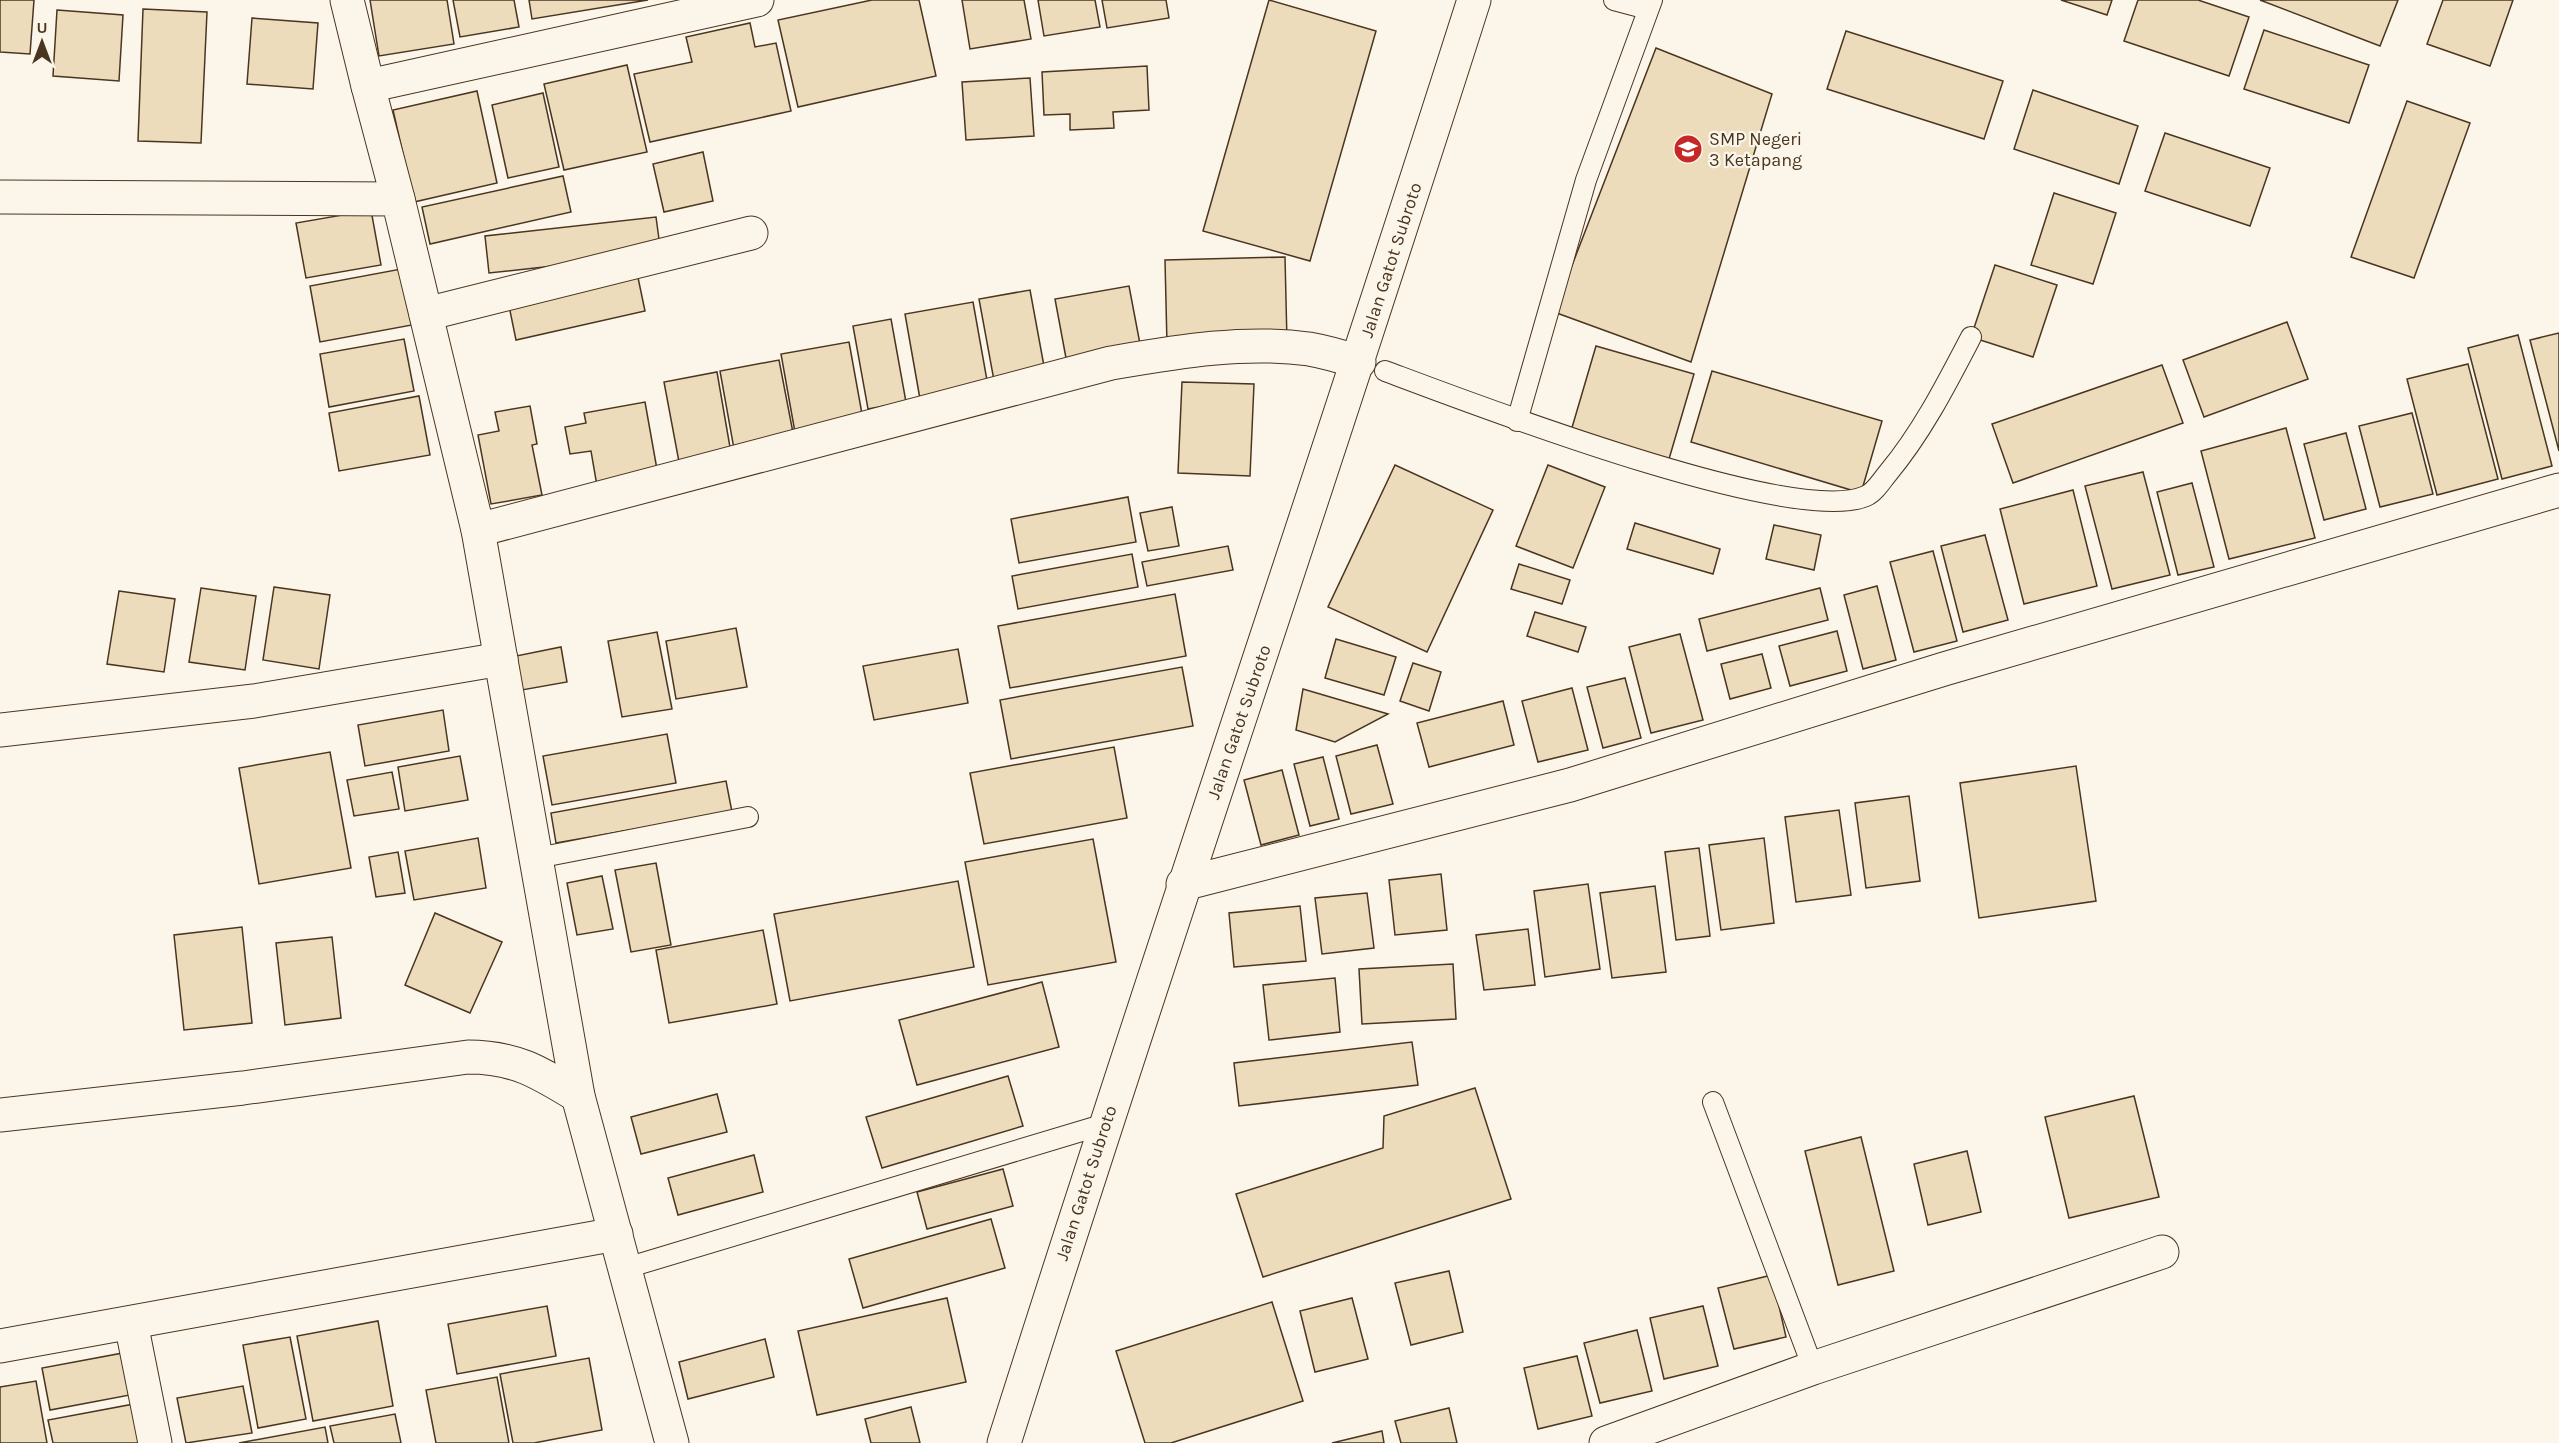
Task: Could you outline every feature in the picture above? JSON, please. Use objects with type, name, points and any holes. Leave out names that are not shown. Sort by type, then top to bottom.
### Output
[{"type":"street","points":[[347,0],[478,530],[578,1095],[672,1443]]},
{"type":"street","points":[[368,86],[757,0]]},
{"type":"street","name":"Jalan Gatot Subroto","points":[[1004,1443],[1183,884],[1370,366],[1474,0]]},
{"type":"street","points":[[0,197],[398,200]]},
{"type":"street","points":[[426,314],[751,233]]},
{"type":"street","points":[[478,530],[1111,363],[1185,350],[1250,346],[1312,349],[1370,366]]},
{"type":"street","points":[[1183,884],[1570,785],[1944,669],[2559,490]]},
{"type":"street","points":[[0,730],[254,701],[501,659]]},
{"type":"street","points":[[0,1115],[243,1088],[468,1057],[494,1057],[516,1062],[537,1070],[578,1095]]},
{"type":"street","points":[[0,1346],[616,1234]]},
{"type":"street","points":[[1606,1443],[1813,1368],[2162,1252]]},
{"type":"street","points":[[131,1323],[155,1443]]},
{"type":"lane","points":[[1517,421],[1586,180],[1650,4],[1614,0]]},
{"type":"lane","points":[[1370,366],[1517,421],[1718,482],[1812,500],[1851,500],[1868,495],[1906,451],[1941,396],[1971,337]]},
{"type":"lane","points":[[537,858],[748,817]]},
{"type":"lane","points":[[1713,1102],[1813,1368]]},
{"type":"lane","points":[[626,1268],[1105,1125]]},
{"type":"building","points":[[0,0],[34,0],[30,54],[0,52]]},
{"type":"building","points":[[370,0],[447,0],[454,44],[379,56]]},
{"type":"building","points":[[453,0],[514,0],[519,27],[460,37]]},
{"type":"building","points":[[529,0],[648,0],[532,19]]},
{"type":"building","points":[[872,0],[919,0],[936,76],[798,107],[778,20]]},
{"type":"building","points":[[962,0],[1024,0],[1031,39],[970,49]]},
{"type":"building","points":[[1038,0],[1095,0],[1100,27],[1044,36]]},
{"type":"building","points":[[1102,0],[1166,0],[1169,18],[1107,28]]},
{"type":"building","points":[[1269,0],[1376,31],[1310,261],[1203,231]]},
{"type":"building","points":[[2061,0],[2112,0],[2107,15]]},
{"type":"building","points":[[2138,0],[2198,0],[2249,17],[2229,76],[2124,41]]},
{"type":"building","points":[[2260,0],[2398,0],[2380,46]]},
{"type":"building","points":[[2443,0],[2513,0],[2490,66],[2427,44]]},
{"type":"building","points":[[143,9],[207,12],[201,143],[138,141]]},
{"type":"building","points":[[57,10],[123,15],[119,81],[53,76]]},
{"type":"building","points":[[252,18],[318,23],[313,89],[247,84]]},
{"type":"building","points":[[750,23],[755,47],[776,43],[791,111],[650,142],[634,74],[692,62],[686,37]]},
{"type":"building","points":[[2264,30],[2369,65],[2349,123],[2244,89]]},
{"type":"building","points":[[1846,31],[2003,81],[1984,139],[1827,89]]},
{"type":"building","points":[[1656,48],[1772,94],[1691,362],[1554,312]]},
{"type":"building","points":[[627,65],[647,152],[564,170],[544,84]]},
{"type":"building","points":[[1147,66],[1149,110],[1113,112],[1114,128],[1070,130],[1070,114],[1044,115],[1042,72]]},
{"type":"building","points":[[1030,78],[1034,136],[966,140],[962,82]]},
{"type":"building","points":[[2033,90],[2138,126],[2119,184],[2014,149]]},
{"type":"building","points":[[477,91],[497,183],[414,202],[393,110]]},
{"type":"building","points":[[543,93],[559,167],[508,178],[492,105]]},
{"type":"building","points":[[2407,101],[2470,123],[2414,278],[2351,257]]},
{"type":"building","points":[[2165,133],[2270,168],[2250,226],[2145,191]]},
{"type":"building","points":[[703,152],[713,201],[664,212],[653,164]]},
{"type":"building","points":[[563,176],[571,212],[430,244],[422,207]]},
{"type":"building","points":[[2054,193],[2116,213],[2093,284],[2031,265]]},
{"type":"building","points":[[371,210],[381,265],[306,278],[296,223]]},
{"type":"building","points":[[656,217],[661,254],[489,273],[485,236]]},
{"type":"building","points":[[1285,257],[1287,342],[1167,345],[1165,260]]},
{"type":"building","points":[[1995,265],[2057,285],[2033,357],[1971,337]]},
{"type":"building","points":[[636,268],[645,311],[516,340],[507,296]]},
{"type":"building","points":[[401,269],[412,325],[320,342],[310,286]]},
{"type":"building","points":[[1129,286],[1140,344],[1066,358],[1055,299]]},
{"type":"building","points":[[1030,290],[1046,377],[995,386],[979,299]]},
{"type":"building","points":[[973,302],[988,386],[920,399],[905,314]]},
{"type":"building","points":[[891,319],[906,402],[868,409],[853,326]]},
{"type":"building","points":[[2287,322],[2308,379],[2204,417],[2183,360]]},
{"type":"building","points":[[2559,333],[2559,451],[2530,340]]},
{"type":"building","points":[[2518,335],[2552,466],[2502,479],[2468,348]]},
{"type":"building","points":[[404,339],[414,391],[329,407],[320,354]]},
{"type":"building","points":[[849,342],[864,425],[796,438],[781,354]]},
{"type":"building","points":[[1596,346],[1694,374],[1669,459],[1571,431]]},
{"type":"building","points":[[779,360],[794,438],[734,449],[720,371]]},
{"type":"building","points":[[2468,364],[2498,479],[2437,495],[2407,379]]},
{"type":"building","points":[[2162,365],[2183,423],[2013,483],[1992,424]]},
{"type":"building","points":[[1712,371],[1882,421],[1861,493],[1691,442]]},
{"type":"building","points":[[717,372],[731,453],[679,462],[664,382]]},
{"type":"building","points":[[1182,382],[1254,384],[1250,476],[1178,473]]},
{"type":"building","points":[[419,396],[430,455],[339,471],[329,413]]},
{"type":"building","points":[[645,402],[658,475],[597,486],[591,451],[570,454],[565,427],[586,423],[584,413]]},
{"type":"building","points":[[530,406],[537,444],[532,445],[542,495],[491,504],[478,435],[499,431],[495,412]]},
{"type":"building","points":[[2412,413],[2433,494],[2380,507],[2359,426]]},
{"type":"building","points":[[2286,428],[2315,538],[2229,559],[2201,451]]},
{"type":"building","points":[[2346,433],[2366,509],[2324,520],[2304,444]]},
{"type":"building","points":[[1395,465],[1493,510],[1427,652],[1328,607]]},
{"type":"building","points":[[1548,465],[1605,487],[1573,568],[1516,546]]},
{"type":"building","points":[[2143,472],[2170,575],[2112,589],[2085,486]]},
{"type":"building","points":[[2192,483],[2214,567],[2178,575],[2157,492]]},
{"type":"building","points":[[2073,490],[2097,586],[2024,604],[2000,509]]},
{"type":"building","points":[[1128,497],[1136,542],[1019,563],[1011,519]]},
{"type":"building","points":[[1172,507],[1179,546],[1148,551],[1140,513]]},
{"type":"building","points":[[1635,523],[1720,549],[1713,574],[1627,549]]},
{"type":"building","points":[[1774,525],[1821,535],[1814,570],[1766,559]]},
{"type":"building","points":[[1985,535],[2008,620],[1963,632],[1941,546]]},
{"type":"building","points":[[1228,546],[1233,570],[1147,586],[1142,562]]},
{"type":"building","points":[[1933,551],[1957,641],[1914,652],[1890,562]]},
{"type":"building","points":[[1132,554],[1138,587],[1018,609],[1012,576]]},
{"type":"building","points":[[1519,564],[1570,580],[1562,604],[1511,589]]},
{"type":"building","points":[[1877,586],[1896,660],[1863,669],[1844,595]]},
{"type":"building","points":[[274,587],[330,595],[319,669],[263,660]]},
{"type":"building","points":[[201,588],[256,596],[245,670],[189,662]]},
{"type":"building","points":[[1820,588],[1828,620],[1707,651],[1699,619]]},
{"type":"building","points":[[119,591],[175,599],[164,672],[107,664]]},
{"type":"building","points":[[1175,594],[1186,656],[1010,688],[998,626]]},
{"type":"building","points":[[1535,612],[1586,627],[1578,652],[1527,636]]},
{"type":"building","points":[[736,628],[747,687],[676,699],[666,641]]},
{"type":"building","points":[[1837,631],[1847,671],[1790,686],[1779,646]]},
{"type":"building","points":[[657,632],[672,709],[622,717],[608,641]]},
{"type":"building","points":[[1680,634],[1703,720],[1651,733],[1629,647]]},
{"type":"building","points":[[1336,639],[1396,657],[1384,695],[1325,678]]},
{"type":"building","points":[[561,647],[567,682],[522,690],[516,656]]},
{"type":"building","points":[[958,649],[968,703],[874,720],[863,666]]},
{"type":"building","points":[[1762,654],[1771,688],[1730,699],[1721,664]]},
{"type":"building","points":[[1413,663],[1441,672],[1429,711],[1400,701]]},
{"type":"building","points":[[1182,667],[1193,726],[1011,759],[1000,700]]},
{"type":"building","points":[[1625,678],[1641,738],[1603,748],[1587,687]]},
{"type":"building","points":[[1572,688],[1588,750],[1538,762],[1522,701]]},
{"type":"building","points":[[1303,689],[1388,714],[1335,742],[1296,730]]},
{"type":"building","points":[[1503,701],[1514,745],[1429,767],[1417,723]]},
{"type":"building","points":[[443,710],[449,751],[365,766],[358,725]]},
{"type":"building","points":[[667,734],[676,783],[552,805],[543,756]]},
{"type":"building","points":[[1377,745],[1393,804],[1351,814],[1336,756]]},
{"type":"building","points":[[1114,747],[1127,818],[984,844],[970,773]]},
{"type":"building","points":[[330,752],[351,868],[259,884],[239,768]]},
{"type":"building","points":[[460,756],[468,800],[405,811],[398,767]]},
{"type":"building","points":[[1323,757],[1339,819],[1310,826],[1294,764]]},
{"type":"building","points":[[2076,766],[2096,901],[1979,918],[1960,783]]},
{"type":"building","points":[[1282,770],[1299,835],[1261,845],[1244,780]]},
{"type":"building","points":[[392,772],[399,809],[354,816],[347,780]]},
{"type":"building","points":[[726,781],[732,812],[556,843],[551,813]]},
{"type":"building","points":[[1909,796],[1920,881],[1866,888],[1855,803]]},
{"type":"building","points":[[1839,810],[1851,895],[1796,902],[1785,817]]},
{"type":"building","points":[[478,838],[486,888],[414,900],[405,851]]},
{"type":"building","points":[[1764,838],[1774,923],[1721,930],[1709,845]]},
{"type":"building","points":[[1093,839],[1116,962],[988,985],[965,862]]},
{"type":"building","points":[[1699,848],[1710,936],[1676,940],[1665,852]]},
{"type":"building","points":[[398,852],[405,893],[376,897],[369,857]]},
{"type":"building","points":[[656,863],[671,945],[631,952],[615,870]]},
{"type":"building","points":[[1441,874],[1447,930],[1395,935],[1389,880]]},
{"type":"building","points":[[602,876],[613,929],[577,935],[567,883]]},
{"type":"building","points":[[958,881],[974,967],[790,1001],[774,914]]},
{"type":"building","points":[[1588,884],[1600,969],[1545,977],[1534,891]]},
{"type":"building","points":[[1655,886],[1666,972],[1612,978],[1600,893]]},
{"type":"building","points":[[1367,893],[1374,948],[1322,954],[1315,898]]},
{"type":"building","points":[[1300,906],[1306,961],[1234,967],[1229,913]]},
{"type":"building","points":[[435,913],[502,942],[470,1013],[405,985]]},
{"type":"building","points":[[242,927],[252,1023],[184,1030],[174,935]]},
{"type":"building","points":[[1528,929],[1535,985],[1484,990],[1476,935]]},
{"type":"building","points":[[763,930],[777,1004],[669,1023],[656,950]]},
{"type":"building","points":[[332,937],[341,1018],[285,1025],[276,943]]},
{"type":"building","points":[[1453,964],[1456,1019],[1362,1024],[1359,969]]},
{"type":"building","points":[[1335,978],[1340,1032],[1269,1040],[1263,985]]},
{"type":"building","points":[[1042,982],[1059,1047],[917,1085],[899,1020]]},
{"type":"building","points":[[1412,1042],[1418,1085],[1239,1106],[1234,1063]]},
{"type":"building","points":[[1008,1076],[1023,1126],[882,1168],[866,1117]]},
{"type":"building","points":[[1475,1088],[1511,1199],[1263,1277],[1236,1194],[1383,1148],[1384,1116]]},
{"type":"building","points":[[717,1094],[727,1132],[641,1154],[631,1117]]},
{"type":"building","points":[[2134,1096],[2159,1197],[2069,1218],[2045,1117]]},
{"type":"building","points":[[1861,1137],[1894,1271],[1838,1285],[1805,1151]]},
{"type":"building","points":[[1967,1151],[1981,1212],[1928,1225],[1914,1164]]},
{"type":"building","points":[[754,1155],[763,1192],[678,1215],[668,1178]]},
{"type":"building","points":[[1003,1169],[1013,1206],[927,1229],[917,1192]]},
{"type":"building","points":[[991,1219],[1005,1268],[863,1308],[849,1259]]},
{"type":"building","points":[[1449,1271],[1463,1332],[1411,1345],[1395,1283]]},
{"type":"building","points":[[1772,1275],[1786,1337],[1734,1349],[1718,1288]]},
{"type":"building","points":[[947,1298],[966,1382],[817,1415],[798,1331]]},
{"type":"building","points":[[1352,1298],[1368,1359],[1315,1372],[1300,1311]]},
{"type":"building","points":[[1272,1302],[1303,1401],[1171,1443],[1145,1443],[1116,1351]]},
{"type":"building","points":[[547,1306],[556,1356],[457,1374],[448,1324]]},
{"type":"building","points":[[1703,1306],[1718,1366],[1664,1379],[1650,1318]]},
{"type":"building","points":[[378,1321],[393,1406],[313,1421],[297,1336]]},
{"type":"building","points":[[1637,1330],[1652,1391],[1600,1403],[1584,1343]]},
{"type":"building","points":[[290,1337],[306,1419],[258,1428],[243,1345]]},
{"type":"building","points":[[765,1339],[774,1377],[688,1399],[679,1362]]},
{"type":"building","points":[[123,1353],[130,1395],[50,1410],[42,1368]]},
{"type":"building","points":[[1577,1356],[1592,1416],[1538,1429],[1524,1368]]},
{"type":"building","points":[[589,1358],[602,1430],[534,1443],[513,1443],[500,1374]]},
{"type":"building","points":[[497,1377],[509,1443],[436,1443],[426,1390]]},
{"type":"building","points":[[36,1381],[47,1443],[0,1443],[0,1387]]},
{"type":"building","points":[[243,1386],[252,1433],[186,1443],[177,1398]]},
{"type":"building","points":[[134,1404],[141,1443],[53,1443],[48,1420]]},
{"type":"building","points":[[911,1407],[920,1443],[871,1443],[865,1419]]},
{"type":"building","points":[[1449,1408],[1457,1443],[1401,1443],[1395,1421]]},
{"type":"building","points":[[395,1414],[401,1443],[334,1443],[330,1426]]},
{"type":"building","points":[[325,1427],[328,1443],[239,1443]]},
{"type":"building","points":[[1382,1431],[1384,1443],[1332,1443]]},
{"type":"place","name":"SMP Negeri 3 Ketapang","points":[[1688,149]]}]
